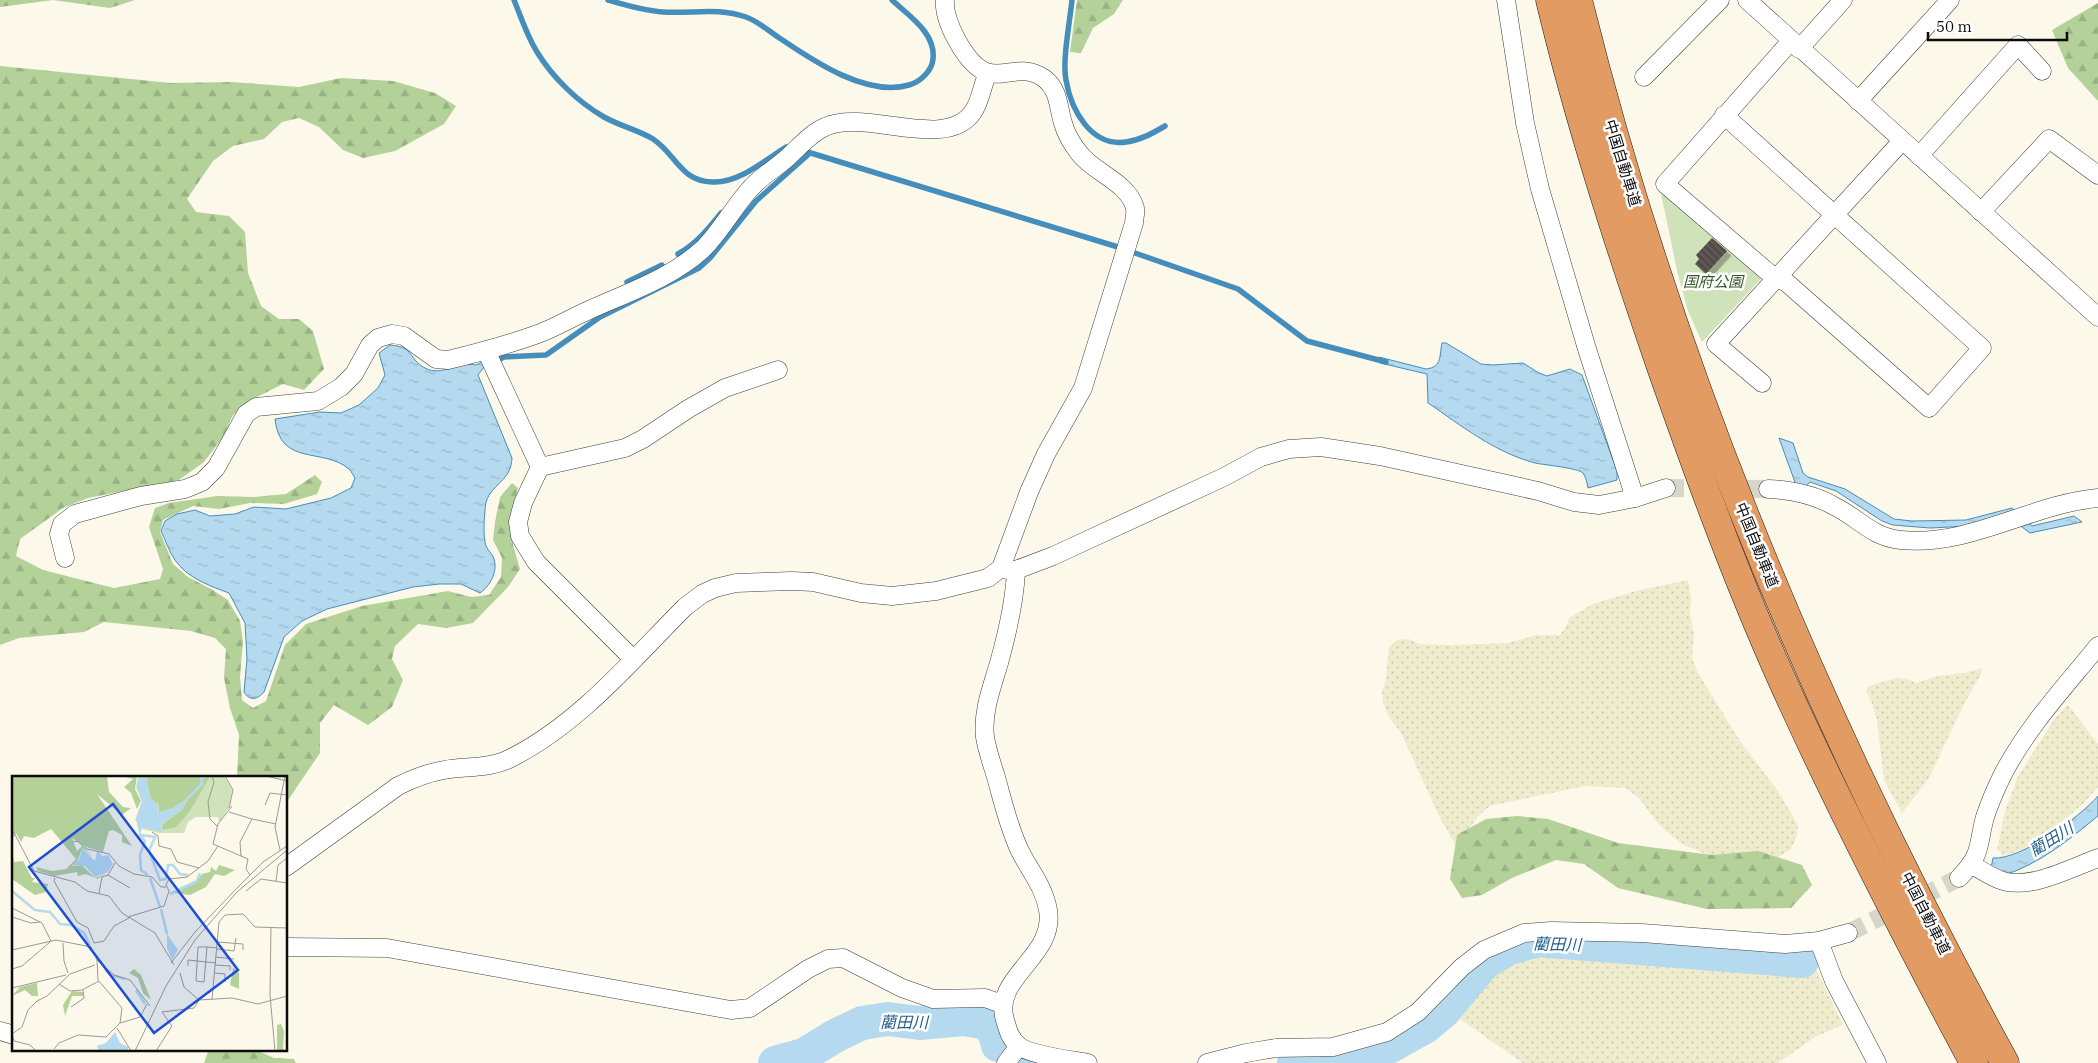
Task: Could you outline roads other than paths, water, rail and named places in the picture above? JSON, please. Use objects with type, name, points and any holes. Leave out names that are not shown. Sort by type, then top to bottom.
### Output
[{"type":"highway","name":"中国自動車道","points":[[1550,0],[1596,167],[1638,299],[1685,436],[1731,558],[1782,680],[1830,784],[1883,890],[1974,1063]]},
{"type":"highway","name":"中国自動車道","points":[[1578,0],[1621,160],[1661,283],[1710,424],[1759,552],[1811,675],[1907,876],[2005,1063]]},
{"type":"street","points":[[945,0],[944,10],[948,23],[975,66],[988,73],[1024,70],[1036,73],[1046,80],[1054,88],[1069,139],[1080,155],[1129,196],[1135,209],[1134,224],[1083,388],[1046,454],[1029,492],[1009,569],[1016,582],[1003,648],[984,723],[985,740],[1008,825],[1020,851],[1044,892],[1049,912],[1047,934],[1036,954],[1007,989],[1002,1004],[1009,1034],[1019,1046],[1029,1051],[1088,1063]]},
{"type":"street","points":[[1506,0],[1525,123],[1540,189],[1587,350],[1635,498]]},
{"type":"street","points":[[1644,77],[1720,0]]},
{"type":"street","points":[[1747,0],[2098,317]]},
{"type":"street","points":[[1724,114],[1982,348],[1929,408],[1786,282],[1776,279],[1665,184],[1724,114],[1843,0]]},
{"type":"street","points":[[1858,102],[1950,0]]},
{"type":"street","points":[[1919,156],[2018,45],[2042,71]]},
{"type":"street","points":[[65,558],[59,534],[62,524],[75,514],[141,496],[185,489],[202,482],[216,468],[246,414],[256,407],[318,401],[341,386],[354,374],[370,345],[378,338],[392,334],[404,336],[436,359],[448,360],[488,350],[552,328],[646,286],[688,260],[715,235],[760,178],[785,160],[807,139],[824,127],[840,121],[858,120],[916,129],[946,128],[961,123],[972,113],[978,104],[988,73]]},
{"type":"street","points":[[1981,212],[2049,139],[2098,175]]},
{"type":"street","points":[[1762,382],[1716,344],[1902,141]]},
{"type":"street","points":[[488,350],[540,467],[523,504],[518,522],[520,536],[536,562],[633,659]]},
{"type":"street","points":[[540,467],[625,448],[643,439],[688,409],[725,388],[778,370]]},
{"type":"street","points":[[288,866],[398,786],[416,777],[444,770],[495,764],[510,759],[545,737],[574,716],[685,607],[702,594],[715,588],[736,583],[792,581],[813,582],[861,594],[892,596],[936,591],[988,578],[1104,532],[1261,457],[1289,449],[1321,447],[1380,456],[1538,491],[1574,502],[1599,505],[1635,498],[1666,488]]},
{"type":"street","points":[[1768,489],[1807,494],[1836,506],[1882,537],[1926,541],[1954,537],[2049,508],[2098,498]]},
{"type":"street","points":[[1960,878],[1972,865],[1980,847],[1985,818],[1991,799],[2020,743],[2046,708],[2098,646]]},
{"type":"street","points":[[1972,865],[2001,880],[2021,882],[2046,879],[2098,858]]},
{"type":"street","points":[[1207,1063],[1276,1048],[1333,1046],[1387,1032],[1418,1012],[1462,967],[1484,950],[1524,933],[1642,933],[1785,944],[1819,941],[1848,933]]},
{"type":"street","points":[[1819,941],[1834,981],[1877,1063]]},
{"type":"street","points":[[288,947],[387,948],[731,1010],[750,1008],[808,969],[828,959],[843,958],[902,988],[933,999],[985,998],[1002,1004]]},
{"type":"street","points":[[1006,1063],[1019,1046]]},
{"type":"water","points":[[1442,343],[1446,343],[1481,364],[1523,363],[1547,376],[1570,369],[1582,375],[1617,471],[1617,480],[1588,488],[1585,476],[1580,471],[1535,463],[1506,452],[1479,438],[1428,403],[1427,374],[1380,363],[1379,357],[1426,369],[1431,368],[1438,363]]},
{"type":"water","points":[[390,345],[404,348],[420,365],[431,370],[444,370],[470,364],[476,365],[482,362],[484,367],[478,375],[512,458],[511,467],[507,474],[493,489],[486,502],[484,538],[495,564],[494,574],[487,587],[480,593],[461,584],[413,587],[327,609],[302,621],[284,637],[264,692],[257,698],[251,698],[244,692],[247,659],[245,623],[229,593],[199,581],[186,572],[173,557],[161,531],[165,521],[177,514],[195,510],[210,516],[235,514],[254,507],[286,509],[331,498],[351,488],[355,478],[349,469],[327,459],[304,454],[285,444],[279,434],[275,419],[320,412],[341,413],[359,405],[378,388],[385,375],[379,353]]},
{"type":"water","points":[[1779,438],[1793,443],[1803,473],[1808,477],[1845,489],[1894,519],[1912,521],[1966,520],[2012,508],[2032,526],[2074,516],[2082,522],[2030,533],[2007,516],[1969,526],[1930,528],[1893,525],[1882,521],[1836,491],[1810,482],[1806,486],[1796,485]]},
{"type":"water","points":[[2098,796],[2098,816],[2053,851],[2029,865],[2002,876],[1991,868],[1993,858],[2005,857],[2034,845],[2078,815]]},
{"type":"waterway","points":[[514,0],[537,52],[543,62],[567,89],[604,117],[653,139],[661,145],[685,172],[693,177],[712,182],[722,182],[751,170],[786,147],[792,148]]},
{"type":"waterway","points":[[608,0],[635,8],[656,11],[725,12],[746,17],[825,67],[859,82],[893,87],[913,84],[921,79],[930,68],[933,50],[926,33],[892,0]]},
{"type":"waterway","points":[[1072,0],[1065,72],[1073,103],[1085,124],[1103,139],[1114,142],[1137,140],[1165,126]]},
{"type":"waterway","points":[[801,150],[1118,247]]},
{"type":"waterway","points":[[494,362],[504,357],[546,355],[600,317],[699,268],[710,258],[756,201],[810,153]]},
{"type":"waterway","points":[[678,254],[697,240],[721,213]]},
{"type":"waterway","points":[[1132,252],[1238,289],[1307,341],[1386,362]]},
{"type":"waterway","points":[[627,282],[662,265]]},
{"type":"waterway","name":"藺田川","points":[[1294,1063],[1342,1063],[1369,1058],[1425,1027],[1443,1012],[1484,963],[1509,948],[1538,940],[1802,961]]},
{"type":"waterway","name":"藺田川","points":[[775,1063],[804,1055],[835,1036],[862,1023],[888,1019],[919,1023],[964,1019],[987,1023],[995,1034],[998,1045]]},
{"type":"waterway","name":"藺田川","points":[[1019,1058],[1029,1063]]},
{"type":"tunnel","points":[[1666,488],[1768,489]]},
{"type":"tunnel","points":[[1848,933],[1959,878]]},
{"type":"park label","name":"国府公園","points":[[1713,281]]}]
